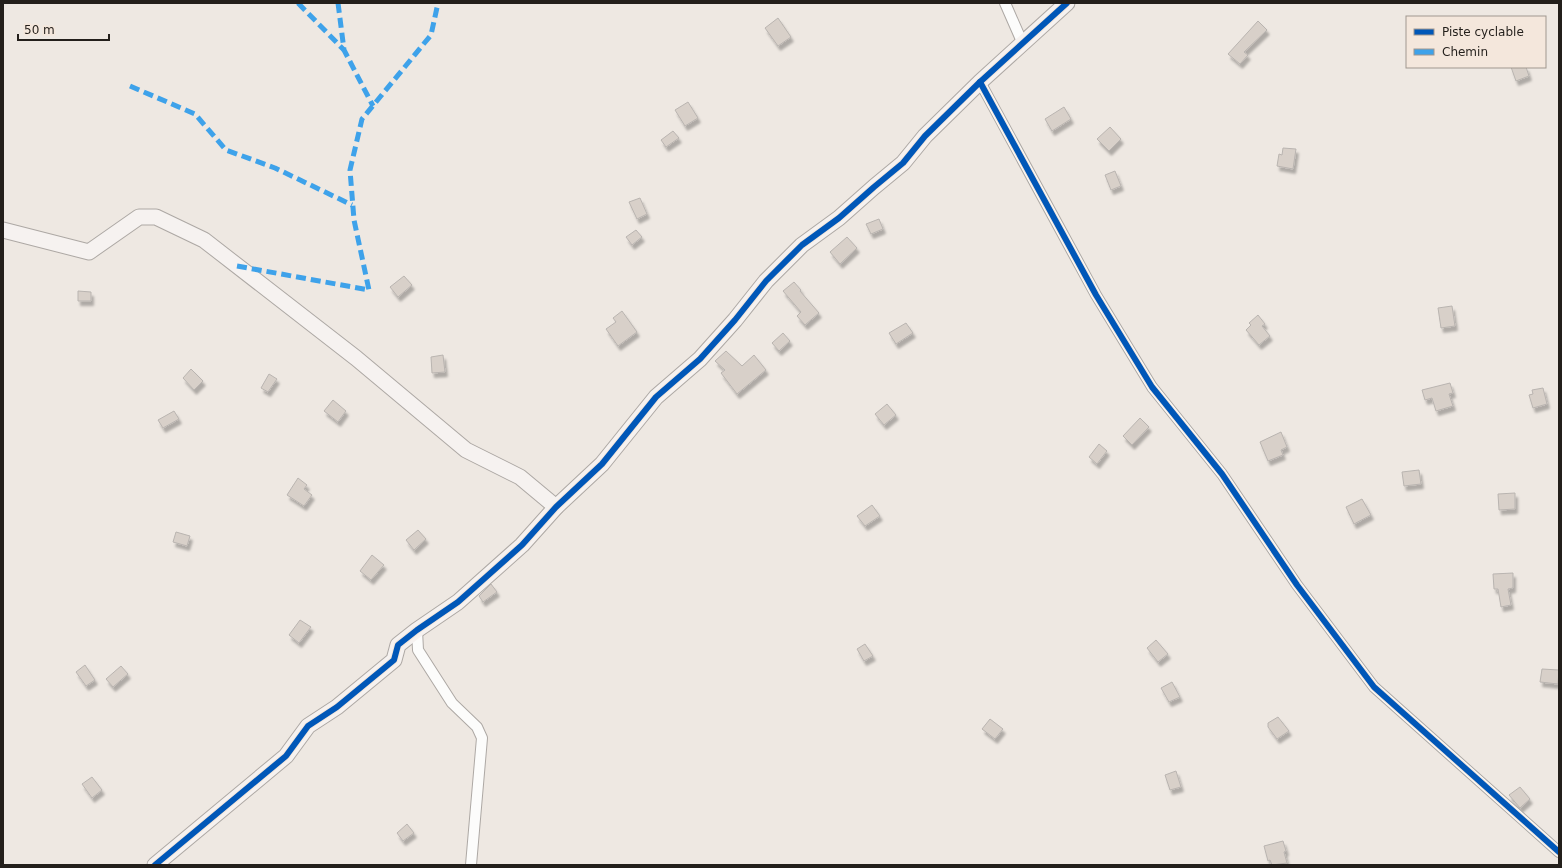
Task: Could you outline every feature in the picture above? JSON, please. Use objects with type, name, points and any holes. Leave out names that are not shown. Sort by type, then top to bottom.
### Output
[{"type":"street","points":[[1005,3],[1023,44]]},
{"type":"street","points":[[155,865],[286,756],[308,726],[337,707],[394,660],[398,645],[458,602],[522,545],[556,507],[602,464],[656,397],[700,359],[735,320],[766,281],[796,250],[839,218],[874,186],[903,164],[925,136],[980,82],[1067,3]]},
{"type":"street","points":[[980,82],[1096,295],[1152,388],[1222,474],[1301,591],[1374,687],[1559,852]]},
{"type":"street","points":[[3,230],[88,252],[139,217],[156,217],[204,240],[356,358],[466,450],[520,477],[556,507]]},
{"type":"street","points":[[417,630],[418,650],[452,703],[477,727],[482,738],[471,865]]},
{"type":"building","points":[[778,18],[791,37],[778,46],[765,28]]},
{"type":"building","points":[[1258,21],[1267,30],[1244,52],[1248,55],[1240,64],[1228,54]]},
{"type":"building","points":[[1511,68],[1526,68],[1529,76],[1516,81]]},
{"type":"building","points":[[688,102],[698,118],[685,126],[675,110]]},
{"type":"building","points":[[1064,107],[1071,119],[1052,131],[1045,119]]},
{"type":"building","points":[[1110,127],[1121,139],[1109,151],[1097,139]]},
{"type":"building","points":[[673,131],[679,138],[666,147],[661,140]]},
{"type":"building","points":[[1283,148],[1296,149],[1293,169],[1277,166],[1279,154],[1282,155]]},
{"type":"building","points":[[1115,171],[1121,186],[1111,190],[1105,175]]},
{"type":"building","points":[[640,198],[647,214],[637,219],[629,202]]},
{"type":"building","points":[[879,219],[883,229],[871,234],[866,224]]},
{"type":"building","points":[[636,230],[642,237],[632,245],[626,237]]},
{"type":"building","points":[[847,237],[857,248],[840,264],[830,252]]},
{"type":"building","points":[[404,276],[412,285],[398,297],[390,287]]},
{"type":"building","points":[[794,282],[819,313],[805,325],[797,316],[801,312],[783,291]]},
{"type":"building","points":[[78,291],[91,292],[91,301],[78,301]]},
{"type":"building","points":[[1452,306],[1455,326],[1441,328],[1438,308]]},
{"type":"building","points":[[622,311],[637,332],[618,346],[606,329],[616,322],[613,318]]},
{"type":"building","points":[[1258,315],[1265,324],[1262,326],[1270,336],[1259,345],[1246,330],[1251,325],[1249,323]]},
{"type":"building","points":[[906,323],[913,333],[896,344],[889,333]]},
{"type":"building","points":[[783,333],[790,341],[779,351],[772,343]]},
{"type":"building","points":[[726,351],[742,366],[754,355],[766,370],[737,394],[721,373],[725,370],[715,361]]},
{"type":"building","points":[[443,355],[445,372],[432,373],[431,357]]},
{"type":"building","points":[[191,369],[203,381],[194,390],[183,378]]},
{"type":"building","points":[[269,374],[277,379],[268,392],[261,388]]},
{"type":"building","points":[[1450,383],[1453,393],[1449,394],[1453,406],[1436,411],[1432,398],[1425,400],[1422,390]]},
{"type":"building","points":[[1543,388],[1547,404],[1533,408],[1529,395],[1533,394],[1532,390]]},
{"type":"building","points":[[333,400],[346,411],[338,422],[324,411]]},
{"type":"building","points":[[887,404],[896,415],[884,425],[875,414]]},
{"type":"building","points":[[174,411],[179,419],[163,428],[158,420]]},
{"type":"building","points":[[1140,418],[1149,427],[1132,445],[1123,436]]},
{"type":"building","points":[[1281,432],[1287,447],[1281,450],[1283,455],[1268,461],[1260,442]]},
{"type":"building","points":[[1099,444],[1107,451],[1097,464],[1089,457]]},
{"type":"building","points":[[1419,470],[1421,484],[1404,486],[1402,472]]},
{"type":"building","points":[[298,478],[307,485],[304,489],[312,495],[304,506],[287,495]]},
{"type":"building","points":[[1515,493],[1515,509],[1499,510],[1498,494]]},
{"type":"building","points":[[1362,499],[1371,515],[1354,524],[1346,507]]},
{"type":"building","points":[[872,505],[880,516],[865,526],[857,516]]},
{"type":"building","points":[[418,530],[426,539],[414,550],[406,540]]},
{"type":"building","points":[[176,532],[190,536],[187,546],[173,542]]},
{"type":"building","points":[[372,555],[384,565],[371,580],[360,571]]},
{"type":"building","points":[[1513,573],[1513,588],[1508,589],[1511,605],[1501,607],[1498,589],[1494,589],[1493,574]]},
{"type":"building","points":[[491,584],[497,592],[483,602],[479,596]]},
{"type":"building","points":[[300,620],[311,627],[299,643],[289,635]]},
{"type":"building","points":[[1156,640],[1168,654],[1158,662],[1147,648]]},
{"type":"building","points":[[865,644],[873,656],[864,661],[857,649]]},
{"type":"building","points":[[85,665],[95,680],[86,686],[76,672]]},
{"type":"building","points":[[121,666],[128,674],[113,687],[106,679]]},
{"type":"building","points":[[1542,669],[1559,670],[1558,684],[1540,682]]},
{"type":"building","points":[[1172,682],[1180,697],[1169,702],[1161,688]]},
{"type":"building","points":[[1278,717],[1289,731],[1277,739],[1268,727],[1268,723]]},
{"type":"building","points":[[990,719],[1003,729],[995,739],[982,729]]},
{"type":"building","points":[[1176,771],[1181,787],[1170,790],[1165,775]]},
{"type":"building","points":[[92,777],[102,790],[92,798],[82,784]]},
{"type":"building","points":[[1520,787],[1530,799],[1520,808],[1509,795]]},
{"type":"building","points":[[407,824],[414,833],[403,841],[397,833]]},
{"type":"building","points":[[1283,841],[1287,863],[1272,865],[1270,860],[1268,861],[1264,846]]},
{"type":"marked path","points":[[298,3],[344,50]]},
{"type":"marked path","points":[[338,3],[344,50],[373,106]]},
{"type":"marked path","points":[[237,266],[369,290],[354,220],[350,170],[362,119],[431,35],[438,3]]},
{"type":"marked path","points":[[130,86],[195,114],[226,150],[275,168],[352,205]]},
{"type":"cycle path","points":[[155,865],[286,756],[308,726],[337,707],[394,660],[398,645],[458,602],[522,545],[556,507],[602,464],[656,397],[700,359],[735,320],[766,281],[802,245],[839,218],[903,163],[925,136],[980,82],[1067,3]]},
{"type":"cycle path","points":[[980,82],[1096,295],[1152,387],[1222,474],[1297,585],[1374,687],[1559,852]]}]
